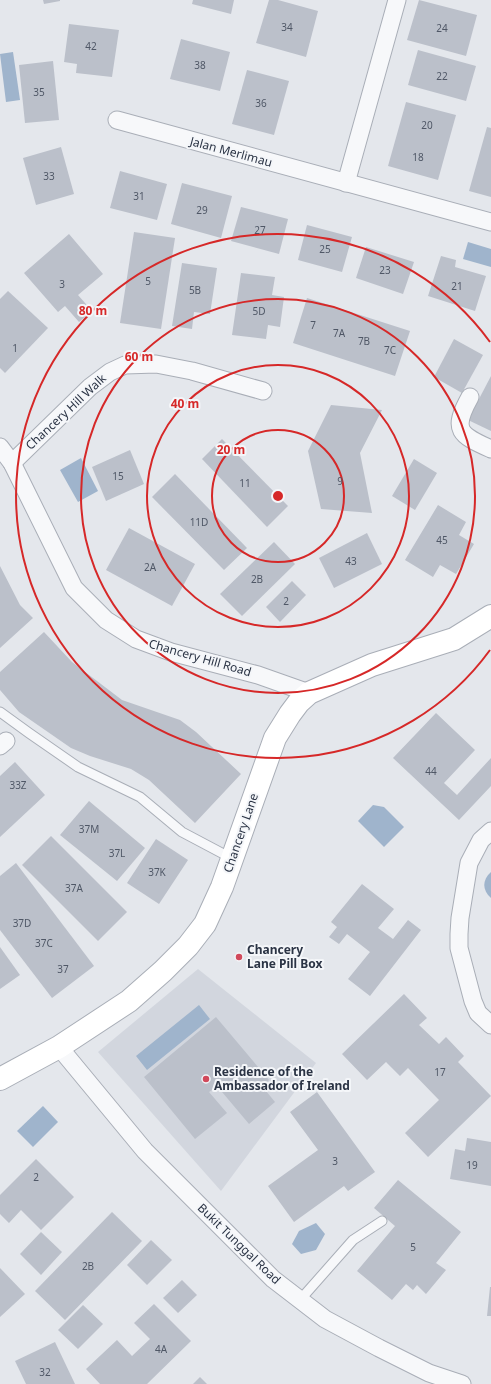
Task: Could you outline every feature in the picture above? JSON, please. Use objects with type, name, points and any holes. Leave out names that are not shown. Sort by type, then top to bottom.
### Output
[{"type":"street","points":[[346,183],[397,0]]},
{"type":"street","name":"Jalan Merlimau","points":[[117,120],[491,222]]},
{"type":"street","name":"Chancery Hill Walk","points":[[12,463],[90,387],[110,372],[125,365],[156,364],[192,371],[263,391]]},
{"type":"street","points":[[470,397],[462,412],[459,425],[462,433],[469,439],[491,449]]},
{"type":"street","name":"Chancery Hill Road","points":[[0,447],[12,463],[74,588],[106,620],[136,639],[171,652],[258,674],[309,693]]},
{"type":"street","name":"Chancery Lane","points":[[0,1079],[59,1047],[129,1001],[163,972],[188,946],[205,924],[222,887],[275,738],[299,702],[309,693],[372,665],[454,639],[491,616]]},
{"type":"street","points":[[491,831],[481,840],[469,863],[460,918],[459,934],[459,948],[473,1001],[478,1013],[491,1025]]},
{"type":"street","name":"Bukit Tunggal Road","points":[[59,1047],[145,1151],[273,1279],[325,1319],[429,1373],[462,1384]]},
{"type":"lane","points":[[0,712],[29,734],[78,767],[140,797],[182,832],[233,858]]},
{"type":"lane","points":[[300,1300],[353,1240],[382,1222]]},
{"type":"shaded area","points":[[198,969],[316,1063],[221,1191],[98,1052]]},
{"type":"water","points":[[13,52],[20,100],[6,102],[0,54]]},
{"type":"water","points":[[468,242],[491,249],[491,267],[463,259]]},
{"type":"water","points":[[81,458],[98,491],[78,502],[60,470]]},
{"type":"water","points":[[373,805],[384,807],[404,827],[384,847],[358,821]]},
{"type":"water","points":[[491,872],[491,898],[486,892],[484,885],[486,878]]},
{"type":"water","points":[[199,1005],[210,1019],[147,1070],[136,1056]]},
{"type":"water","points":[[43,1106],[58,1122],[33,1147],[17,1131]]},
{"type":"water","points":[[316,1223],[325,1234],[316,1250],[301,1254],[292,1244],[299,1231]]},
{"type":"building","points":[[43,0],[60,0],[60,1],[44,4]]},
{"type":"building","points":[[193,0],[234,0],[231,14],[192,4]]},
{"type":"building","points":[[269,0],[278,0],[318,11],[306,57],[256,43]]},
{"type":"building","points":[[419,0],[477,15],[466,56],[407,40]]},
{"type":"building","points":[[69,24],[119,30],[112,77],[76,73],[77,64],[64,62]]},
{"type":"building","points":[[181,39],[230,52],[220,91],[170,79]]},
{"type":"building","points":[[418,50],[476,66],[466,101],[408,85]]},
{"type":"building","points":[[53,61],[59,120],[25,123],[19,65]]},
{"type":"building","points":[[247,70],[289,81],[274,135],[232,124]]},
{"type":"building","points":[[406,102],[456,115],[438,180],[388,166]]},
{"type":"building","points":[[487,127],[491,128],[491,197],[469,191]]},
{"type":"building","points":[[61,147],[74,194],[36,205],[23,158]]},
{"type":"building","points":[[120,171],[167,184],[157,220],[110,208]]},
{"type":"building","points":[[182,183],[232,196],[221,238],[171,224]]},
{"type":"building","points":[[241,207],[288,219],[279,254],[231,241]]},
{"type":"building","points":[[307,225],[352,237],[342,272],[298,260]]},
{"type":"building","points":[[134,232],[175,238],[161,329],[120,323]]},
{"type":"building","points":[[69,234],[103,274],[78,295],[92,311],[79,322],[65,306],[58,312],[24,273]]},
{"type":"building","points":[[366,247],[414,262],[403,294],[356,278]]},
{"type":"building","points":[[441,256],[456,260],[455,267],[486,276],[475,311],[428,296]]},
{"type":"building","points":[[182,263],[217,268],[210,314],[194,312],[192,329],[172,326]]},
{"type":"building","points":[[241,273],[275,277],[272,295],[284,297],[280,327],[268,325],[266,339],[232,335]]},
{"type":"building","points":[[8,291],[48,328],[5,373],[0,368],[0,299]]},
{"type":"building","points":[[307,298],[410,331],[395,376],[293,343]]},
{"type":"building","points":[[454,339],[483,355],[462,393],[434,377]]},
{"type":"building","points":[[491,376],[491,431],[468,420]]},
{"type":"building","points":[[331,405],[382,410],[360,453],[372,513],[321,509],[308,451]]},
{"type":"building","points":[[222,439],[288,506],[267,527],[202,459]]},
{"type":"building","points":[[130,450],[144,484],[106,501],[92,467]]},
{"type":"building","points":[[414,459],[437,473],[415,510],[392,496]]},
{"type":"building","points":[[175,474],[247,548],[224,570],[152,497]]},
{"type":"building","points":[[438,505],[466,522],[459,535],[474,544],[456,574],[440,565],[433,577],[405,560]]},
{"type":"building","points":[[129,528],[195,564],[172,606],[106,570]]},
{"type":"building","points":[[367,533],[382,564],[334,588],[319,558]]},
{"type":"building","points":[[274,542],[295,564],[242,616],[220,594]]},
{"type":"building","points":[[0,566],[20,605],[33,618],[0,648]]},
{"type":"building","points":[[292,581],[306,595],[280,622],[266,607]]},
{"type":"building","points":[[44,632],[72,662],[122,700],[180,720],[196,732],[241,774],[195,823],[149,780],[131,769],[90,756],[71,748],[19,712],[0,690],[0,672]]},
{"type":"building","points":[[436,713],[475,750],[444,783],[457,795],[491,758],[491,786],[459,820],[393,758]]},
{"type":"building","points":[[15,762],[45,795],[0,837],[0,776]]},
{"type":"building","points":[[89,801],[145,848],[117,881],[60,835]]},
{"type":"building","points":[[51,836],[127,912],[98,941],[22,865]]},
{"type":"building","points":[[156,839],[188,860],[159,904],[127,883]]},
{"type":"building","points":[[16,863],[94,966],[52,998],[0,930],[0,876]]},
{"type":"building","points":[[362,884],[394,909],[378,928],[393,939],[408,920],[421,930],[370,996],[348,979],[370,952],[347,934],[339,944],[329,937],[337,927],[331,922]]},
{"type":"building","points":[[0,947],[20,975],[0,989]]},
{"type":"building","points":[[404,994],[427,1018],[419,1025],[439,1044],[446,1037],[464,1056],[458,1062],[491,1096],[428,1157],[405,1133],[439,1100],[408,1068],[400,1076],[386,1062],[367,1080],[342,1054]]},
{"type":"building","name":"Residence of the Ambassador of Ireland","points":[[216,1017],[269,1080],[262,1086],[275,1102],[249,1124],[217,1086],[209,1092],[227,1113],[195,1139],[144,1077]]},
{"type":"building","points":[[317,1092],[375,1172],[348,1191],[344,1186],[294,1222],[268,1186],[318,1150],[290,1112]]},
{"type":"building","points":[[467,1138],[491,1142],[491,1186],[450,1179],[455,1149],[465,1151]]},
{"type":"building","points":[[36,1159],[74,1197],[41,1230],[21,1210],[9,1223],[0,1214],[0,1195]]},
{"type":"building","points":[[398,1180],[461,1232],[436,1263],[446,1270],[426,1294],[417,1285],[413,1290],[406,1284],[392,1300],[357,1271],[395,1226],[374,1208]]},
{"type":"building","points":[[112,1212],[142,1241],[65,1320],[35,1291]]},
{"type":"building","points":[[41,1232],[62,1252],[41,1275],[20,1254]]},
{"type":"building","points":[[151,1240],[172,1260],[147,1285],[127,1265]]},
{"type":"building","points":[[0,1268],[25,1294],[0,1317]]},
{"type":"building","points":[[182,1280],[197,1295],[178,1313],[163,1298]]},
{"type":"building","points":[[490,1287],[491,1316],[487,1316]]},
{"type":"building","points":[[154,1304],[191,1341],[147,1384],[100,1384],[86,1369],[117,1340],[132,1356],[150,1339],[134,1323]]},
{"type":"building","points":[[83,1305],[103,1324],[78,1349],[58,1330]]},
{"type":"building","points":[[55,1342],[75,1384],[26,1384],[15,1361]]},
{"type":"building","points":[[200,1377],[207,1384],[193,1384]]},
{"type":"place","name":"Chancery Lane Pill Box","points":[[239,957]]},
{"type":"place","name":"Residence of the Ambassador of Ireland","points":[[206,1079]]}]
